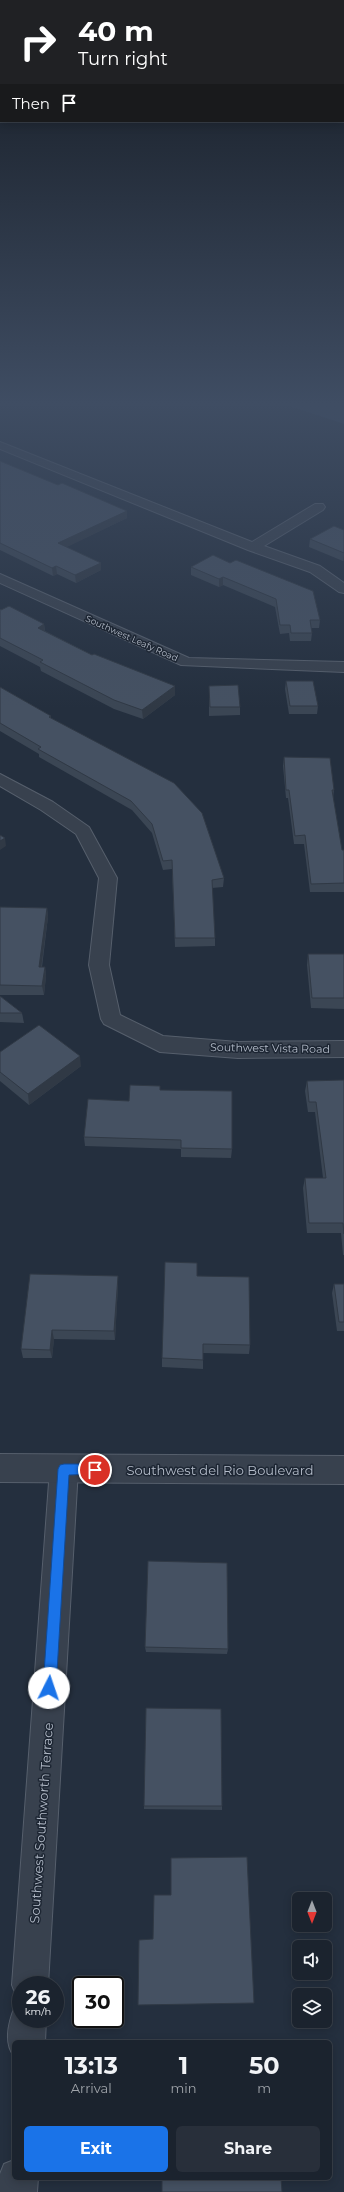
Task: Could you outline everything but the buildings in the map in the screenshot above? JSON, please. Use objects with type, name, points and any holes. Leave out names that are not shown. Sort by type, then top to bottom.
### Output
[{"type":"street","points":[[145,503],[315,570],[344,590]]},
{"type":"street","points":[[253,547],[319,507]]},
{"type":"street","name":"Southwest Leafy Road","points":[[0,578],[186,662],[344,667]]},
{"type":"street","name":"Southwest Vista Road","points":[[0,779],[47,806],[83,831],[108,878],[99,965],[111,1019],[160,1044],[238,1050],[344,1049]]},
{"type":"street","name":"Southwest del Rio Boulevard","points":[[0,1468],[344,1470]]},
{"type":"street","name":"Southwest Southworth Terrace","points":[[31,1976],[64,1469]]},
{"type":"street","points":[[26,2040],[27,2028]]},
{"type":"street","points":[[17,2192],[18,2180]]},
{"type":"route","points":[[49,1688],[64,1469],[95,1470]]}]
